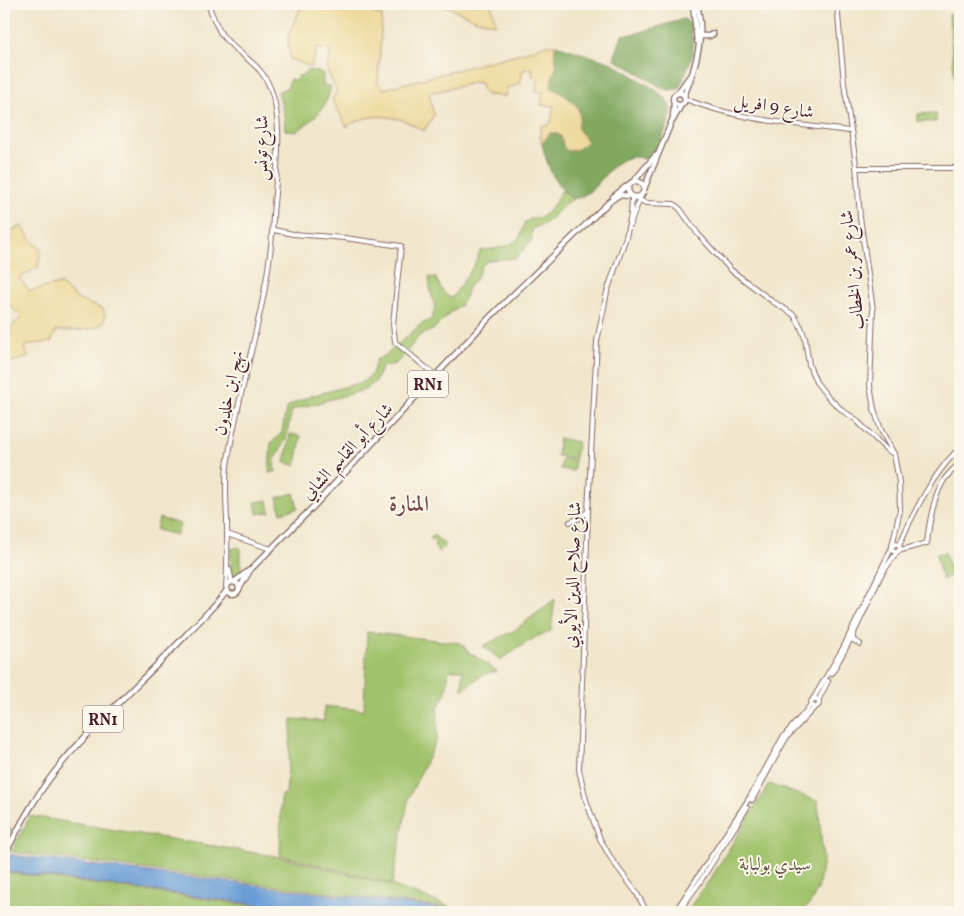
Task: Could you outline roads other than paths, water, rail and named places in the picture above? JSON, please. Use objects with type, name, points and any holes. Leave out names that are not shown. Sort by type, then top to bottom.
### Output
[{"type":"main road","name":"RN1","points":[[693,4],[699,36]]},
{"type":"main road","name":"RN1","points":[[671,123],[683,101],[698,50],[697,4]]},
{"type":"main road","name":"RN1","points":[[632,197],[641,197],[671,123],[674,113],[673,97],[678,93],[692,71]]},
{"type":"main road","points":[[674,103],[683,101],[678,93]]},
{"type":"main road","name":"RN1","points":[[629,185],[646,168],[662,146]]},
{"type":"main road","points":[[646,168],[655,161]]},
{"type":"main road","points":[[634,181],[640,183],[644,189]]},
{"type":"main road","points":[[629,185],[627,190],[632,197]]},
{"type":"main road","name":"شارع أبو القاسم الشابي","points":[[239,589],[252,569],[345,474],[491,316],[609,202],[616,193],[629,185]]},
{"type":"main road","name":"شارع أبو القاسم الشابي","points":[[609,202],[619,195],[632,197]]},
{"type":"main road","name":"شارع أبو القاسم الشابي","points":[[233,582],[252,569]]},
{"type":"main road","name":"RN1","points":[[5,854],[30,807],[61,763],[218,602],[228,590],[228,584],[233,582]]},
{"type":"main road","points":[[233,582],[238,585],[239,589]]},
{"type":"main road","name":"RN1","points":[[228,590],[236,594],[239,589]]},
{"type":"street","name":"شارع تونس","points":[[208,4],[222,35],[257,67],[271,89],[278,119],[273,218],[276,227]]},
{"type":"street","name":"شارع عمر بن الخطاب","points":[[837,4],[844,81],[873,310],[870,386],[874,409],[881,430],[894,454],[898,472],[900,510],[896,530]]},
{"type":"street","name":"شارع 9 افريل","points":[[683,101],[761,120],[850,131]]},
{"type":"street","points":[[856,168],[960,168]]},
{"type":"street","name":"شارع صلاح الدين الأيوبي","points":[[632,197],[632,209],[628,226],[607,292],[597,340],[578,770],[588,808],[600,839],[612,860],[636,892],[646,912]]},
{"type":"street","points":[[641,197],[656,204]]},
{"type":"street","points":[[641,197],[650,204]]},
{"type":"street","name":"شارع صلاح الدين الأيوبي","points":[[628,226],[641,197]]},
{"type":"street","points":[[636,211],[650,204],[674,204],[731,270],[794,315],[801,327],[809,365],[816,382],[843,411],[854,418],[887,450],[894,454]]},
{"type":"street","points":[[276,227],[293,234],[346,238],[401,246],[393,324],[395,342],[436,376]]},
{"type":"street","name":"نهج ابن خلدون","points":[[228,564],[225,496],[227,464],[244,380],[263,302],[271,236],[276,227]]},
{"type":"street","points":[[676,912],[700,882],[745,810],[786,738],[818,705],[818,701],[881,575],[898,548],[910,521],[935,478],[960,448]]},
{"type":"street","points":[[892,547],[894,552],[898,548],[927,543],[939,490],[946,478],[960,463]]},
{"type":"street","points":[[570,522],[580,518],[588,511]]},
{"type":"street","points":[[896,530],[898,548]]},
{"type":"street","points":[[676,912],[746,804],[783,737],[811,704],[843,648],[892,547],[896,530]]},
{"type":"street","points":[[227,534],[271,549]]},
{"type":"street","points":[[892,547],[895,544],[898,548]]},
{"type":"street","points":[[228,564],[233,582]]},
{"type":"street","points":[[228,564],[228,590]]},
{"type":"street","points":[[852,635],[853,640],[860,644]]},
{"type":"street","points":[[813,699],[818,701]]},
{"type":"street","points":[[811,704],[815,707]]},
{"type":"water","points":[[4,854],[438,908],[451,912],[314,912],[4,871]]},
{"type":"district","name":"المنارة","points":[[409,503]]},
{"type":"park label","name":"سيدي بولبابة","points":[[775,864]]}]
